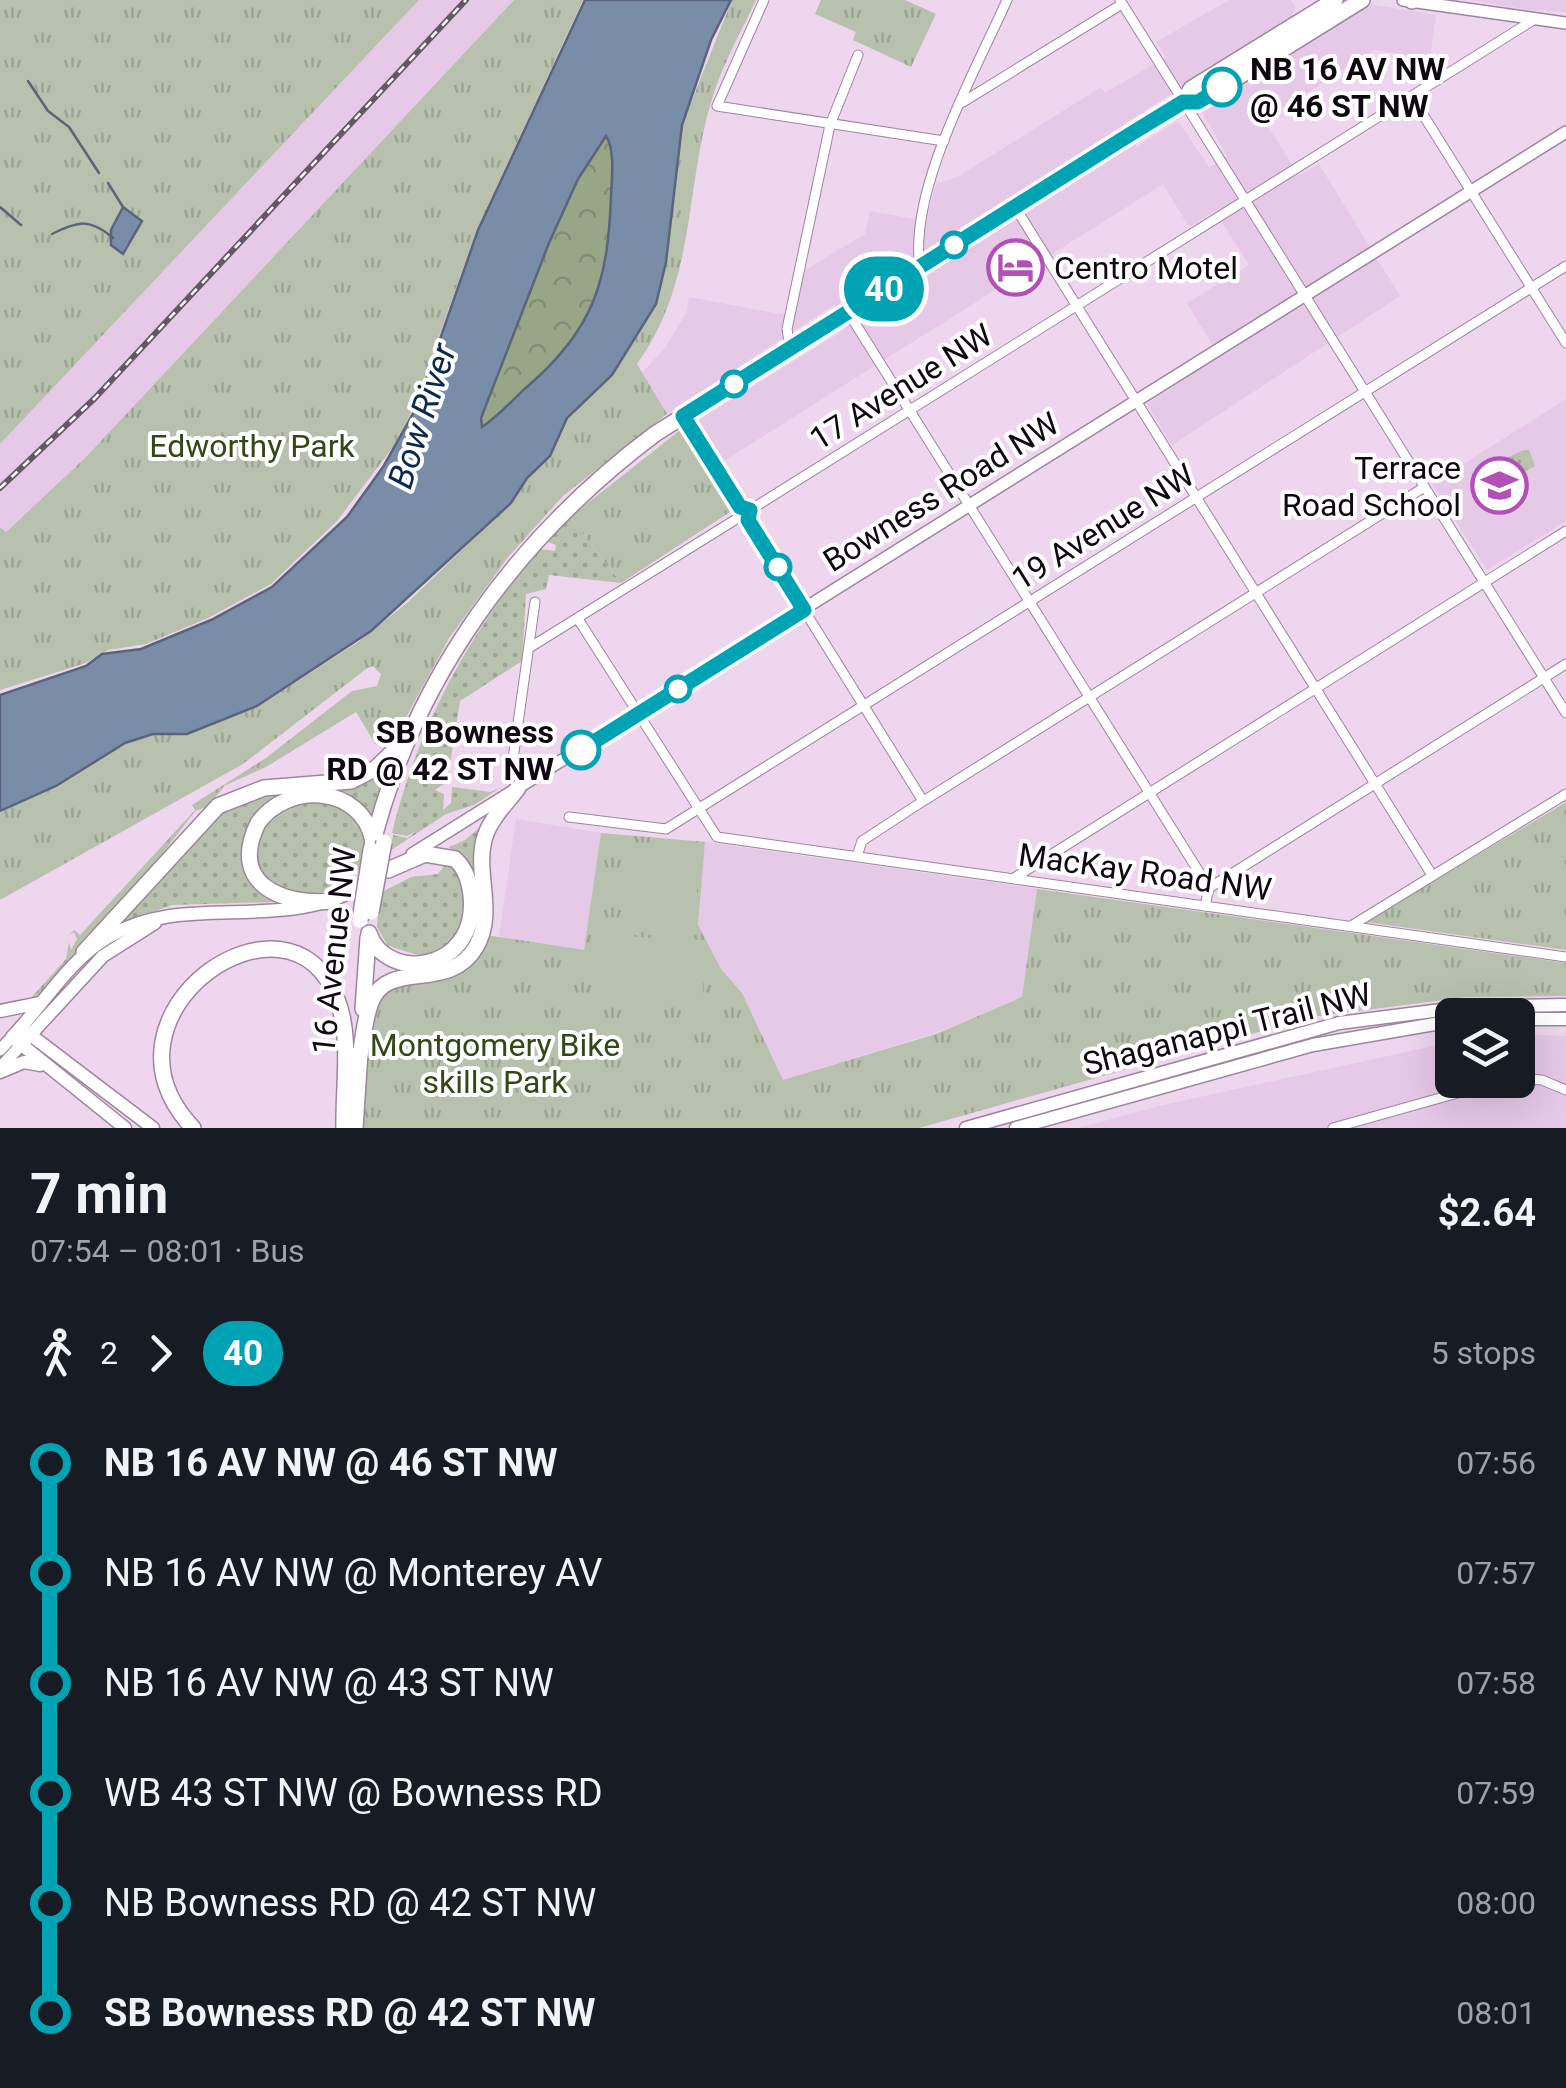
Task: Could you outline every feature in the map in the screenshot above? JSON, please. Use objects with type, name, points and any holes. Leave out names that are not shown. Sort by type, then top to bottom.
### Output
[{"type":"highway","points":[[1301,0],[1302,20]]},
{"type":"highway","name":"16 Avenue NW","points":[[344,1128],[376,845],[406,741],[453,646],[520,560],[614,465],[683,416],[1183,102],[1191,89],[1335,0]]},
{"type":"highway","name":"16 Avenue NW","points":[[1183,102],[1198,102],[1362,0]]},
{"type":"highway","name":"16 Avenue NW","points":[[376,845],[414,748],[472,624]]},
{"type":"highway","points":[[84,952],[218,806],[264,788],[351,781],[376,768],[406,741]]},
{"type":"highway","points":[[360,1061],[371,1003],[381,988],[399,978],[448,972],[476,946],[485,916],[484,842],[490,824],[518,788]]},
{"type":"highway","points":[[333,901],[294,902],[268,889],[251,858],[258,823],[288,800],[338,798],[364,814],[376,845]]},
{"type":"highway","points":[[367,922],[375,947],[424,963],[450,954],[470,927],[470,886],[455,859],[429,854],[388,870]]},
{"type":"highway","name":"16 Avenue NW","points":[[355,1128],[367,922]]},
{"type":"highway","points":[[193,1128],[172,1098],[164,1072],[163,1046],[172,1010],[186,989],[214,965],[244,953],[269,950],[308,961],[325,976],[338,1000],[343,1022],[344,1128]]},
{"type":"main road","name":"Bowness Road NW","points":[[21,1036],[84,952],[139,922],[166,917],[293,912],[333,901],[388,870]]},
{"type":"main road","name":"Bowness Road NW","points":[[21,1036],[61,1003],[103,956],[166,917]]},
{"type":"main road","points":[[0,1010],[43,1003]]},
{"type":"main road","points":[[61,1003],[49,1035],[67,1066]]},
{"type":"main road","name":"Shaganappi Trail NW","points":[[966,1128],[1339,1023],[1464,1007],[1566,1005]]},
{"type":"main road","points":[[1535,1020],[1566,1020]]},
{"type":"main road","name":"Shaganappi Trail NW","points":[[1016,1128],[1313,1045],[1435,1024]]},
{"type":"main road","points":[[21,1036],[153,1128]]},
{"type":"main road","points":[[21,1036],[50,1070],[125,1128]]},
{"type":"main road","points":[[0,1070],[32,1062],[50,1070]]},
{"type":"street","points":[[764,0],[717,106],[944,141]]},
{"type":"street","points":[[920,267],[917,246],[944,141],[1007,0]]},
{"type":"street","points":[[1402,0],[1566,23]]},
{"type":"street","points":[[960,104],[1121,2],[1566,714]]},
{"type":"street","name":"17 Avenue NW","points":[[529,648],[1535,19]]},
{"type":"street","points":[[790,348],[786,329],[830,125],[858,55]]},
{"type":"street","points":[[1412,97],[1566,343]]},
{"type":"street","name":"Bowness Road NW","points":[[388,870],[1566,132]]},
{"type":"street","points":[[1015,207],[1432,875]]},
{"type":"street","name":"19 Avenue NW","points":[[569,816],[666,829],[1566,266]]},
{"type":"street","points":[[848,312],[1210,888]]},
{"type":"street","points":[[683,416],[924,801]]},
{"type":"street","points":[[856,856],[862,841],[1423,488]]},
{"type":"street","points":[[1014,878],[1566,531]]},
{"type":"street","points":[[512,766],[535,602]]},
{"type":"street","points":[[578,619],[698,810]]},
{"type":"street","points":[[1205,906],[1210,888],[1566,664]]},
{"type":"street","points":[[1350,927],[1566,794]]},
{"type":"street","name":"MacKay Road NW","points":[[698,810],[717,837],[1566,957]]},
{"type":"street","name":"Bowness Road NW","points":[[0,1050],[21,1036]]},
{"type":"street","name":"Bowness Road NW","points":[[0,1070],[21,1036]]},
{"type":"street","points":[[1535,1079],[1566,1090]]},
{"type":"street","points":[[1333,1128],[1440,1098]]},
{"type":"shaded area","points":[[419,0],[514,0],[85,458],[0,537],[0,444]]},
{"type":"shaded area","points":[[1229,0],[1291,0],[1296,8],[1292,16],[1124,124],[1137,147],[1178,121],[1209,167],[1227,156],[1202,112],[1204,107],[1369,4],[1436,15],[1430,58],[1375,50],[1264,120],[1299,176],[1319,164],[1400,296],[1172,445],[1147,404],[1219,356],[1187,303],[1249,265],[1215,211],[1189,227],[1163,184],[719,464],[695,422],[846,329],[835,304],[667,414],[642,373],[664,349],[687,312],[689,297],[779,314],[794,311],[802,272],[865,234],[870,211],[926,221],[936,184],[957,177],[1101,87],[1105,93],[1166,57],[1156,42]]},
{"type":"shaded area","points":[[1468,0],[1566,0],[1566,12],[1530,10]]},
{"type":"shaded area","name":"Terrace Road School","points":[[1566,399],[1566,521],[1487,570],[1432,484]]},
{"type":"shaded area","points":[[516,819],[601,833],[585,951],[499,937]]},
{"type":"shaded area","points":[[705,842],[1037,889],[1022,997],[936,1033],[783,1080],[742,993],[721,969],[698,925]]},
{"type":"shaded area","points":[[1535,1035],[1566,1036],[1566,1128],[1079,1128],[1159,1106],[1435,1046],[1435,1098],[1535,1098]]},
{"type":"green space","name":"Edworthy Park","points":[[0,0],[419,0],[0,444]]},
{"type":"green space","name":"Edworthy Park","points":[[514,0],[583,0],[477,229],[414,407],[393,447],[337,521],[271,584],[208,618],[146,644],[108,650],[86,663],[0,690],[0,527],[6,532],[85,458]]},
{"type":"green space","points":[[732,0],[756,0],[712,99],[680,267],[670,300],[637,364],[667,414],[563,496],[509,556],[449,638],[398,732],[376,745],[356,712],[266,767],[224,786],[209,806],[195,811],[141,882],[39,998],[28,1001],[66,959],[69,942],[71,950],[77,939],[74,932],[69,935],[74,930],[80,935],[195,810],[192,805],[266,758],[352,691],[377,686],[381,674],[373,666],[366,669],[243,764],[0,900],[0,812],[56,787],[125,744],[153,735],[187,735],[257,707],[358,642],[407,603],[511,503],[527,479],[550,458],[567,419],[613,375],[657,304],[667,262],[682,125]]},
{"type":"green space","points":[[821,0],[905,0],[936,14],[911,67],[853,40],[856,32],[815,14]]},
{"type":"green space","points":[[606,136],[612,164],[609,226],[593,302],[568,344],[550,365],[482,427],[481,418],[549,243],[578,179]]},
{"type":"green space","points":[[679,431],[686,433],[733,510],[621,583],[570,517]]},
{"type":"green space","points":[[1529,450],[1535,466],[1505,483],[1501,481],[1493,459],[1502,460]]},
{"type":"green space","points":[[570,517],[621,583],[549,575],[546,589],[526,594],[522,661],[460,701],[447,782],[435,790],[444,794],[443,810],[451,803],[452,787],[490,792],[500,788],[474,805],[446,814],[390,851],[393,835],[408,838],[416,831],[407,836],[392,833],[416,756],[449,682],[491,613],[540,549],[555,551],[556,545],[546,541]]},
{"type":"green space","points":[[391,763],[373,818],[347,795],[315,792]]},
{"type":"green space","points":[[291,793],[245,843],[276,902],[172,905],[114,926],[211,819],[250,796]]},
{"type":"green space","points":[[297,802],[338,803],[355,811],[367,843],[361,869],[349,875],[350,884],[303,894],[276,886],[266,877],[259,863],[260,830],[269,817]]},
{"type":"green space","points":[[1566,802],[1566,950],[1366,922]]},
{"type":"green space","points":[[485,823],[476,884],[469,863],[449,847],[465,840]]},
{"type":"green space","name":"Montgomery Bike skills Park","points":[[601,833],[705,842],[698,925],[721,969],[742,993],[783,1080],[936,1034],[1022,997],[1037,889],[1566,963],[1566,996],[1435,998],[1312,1017],[919,1128],[361,1128],[372,1013],[386,990],[454,975],[486,935],[584,950]]},
{"type":"green space","points":[[632,846],[694,854],[701,862],[691,937],[622,929]]},
{"type":"green space","points":[[445,865],[456,870],[463,895],[461,921],[450,943],[427,954],[388,946],[377,927],[380,893],[411,877],[438,874]]},
{"type":"green space","points":[[597,935],[705,940],[702,1008],[593,1004]]},
{"type":"water","name":"Bow River","points":[[585,0],[731,0],[711,40],[682,125],[666,262],[656,304],[612,375],[567,418],[550,456],[527,478],[511,503],[371,631],[257,706],[187,734],[153,734],[125,743],[56,786],[0,811],[0,695],[86,666],[102,654],[141,649],[211,620],[272,587],[347,517],[383,467],[416,408],[478,230]],"holes":[[[606,136],[612,164],[609,226],[593,302],[568,344],[550,365],[482,427],[481,418],[549,243],[578,179]]]},
{"type":"water","points":[[123,207],[142,221],[123,254],[111,245],[111,230]]},
{"type":"waterway","points":[[28,81],[48,111],[69,127],[99,173]]},
{"type":"waterway","points":[[108,183],[123,207]]},
{"type":"waterway","points":[[0,207],[21,225]]},
{"type":"waterway","points":[[52,234],[84,224],[113,238]]},
{"type":"railway","points":[[0,488],[95,398],[466,0]]},
{"type":"bus line","name":"40","points":[[581,750],[804,610],[748,520],[750,510],[740,507],[683,416],[1183,102],[1198,102],[1222,87]]},
{"type":"place","name":"NB 16 AV NW @ 46 ST NW","points":[[1222,87]]},
{"type":"place","name":"Centro Motel","points":[[1015,268]]},
{"type":"place","name":"Terrace Road School","points":[[1500,486]]},
{"type":"place","name":"SB Bowness RD @ 42 ST NW","points":[[581,750]]}]
